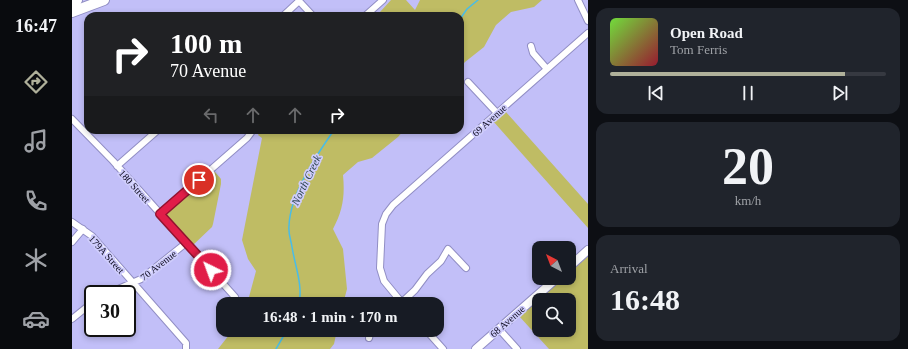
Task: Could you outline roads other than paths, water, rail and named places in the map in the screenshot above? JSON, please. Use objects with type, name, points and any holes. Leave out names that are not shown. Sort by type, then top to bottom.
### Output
[{"type":"main road","points":[[72,2],[77,0]]},
{"type":"main road","points":[[72,12],[104,0]]},
{"type":"street","points":[[370,12],[383,0]]},
{"type":"street","points":[[578,0],[588,21]]},
{"type":"street","points":[[287,12],[299,1],[309,12]]},
{"type":"street","name":"69 Avenue","points":[[396,297],[381,275],[380,268],[381,229],[386,214],[393,204],[588,33]]},
{"type":"street","points":[[531,46],[533,53],[547,69]]},
{"type":"street","points":[[468,82],[497,113]]},
{"type":"street","name":"180 Street","points":[[72,119],[84,131]]},
{"type":"street","name":"180 Street","points":[[87,134],[235,297]]},
{"type":"street","points":[[117,166],[153,134]]},
{"type":"street","points":[[160,214],[247,138],[249,134]]},
{"type":"street","name":"179A Street","points":[[72,222],[92,236],[186,346]]},
{"type":"street","points":[[72,242],[83,229]]},
{"type":"street","name":"70 Avenue","points":[[128,285],[141,279],[186,243]]},
{"type":"street","points":[[408,297],[441,261],[448,249],[466,268]]},
{"type":"street","points":[[576,261],[588,250]]},
{"type":"street","name":"68 Avenue","points":[[476,349],[549,285]]},
{"type":"street","points":[[72,319],[84,309]]},
{"type":"street","points":[[499,329],[517,349]]},
{"type":"street","points":[[432,337],[443,349]]},
{"type":"waterway","name":"North Creek","points":[[464,13],[478,0]]},
{"type":"waterway","name":"North Creek","points":[[300,297],[299,283],[289,231],[290,214],[305,176],[331,134]]},
{"type":"waterway","name":"North Creek","points":[[276,349],[283,337]]}]
